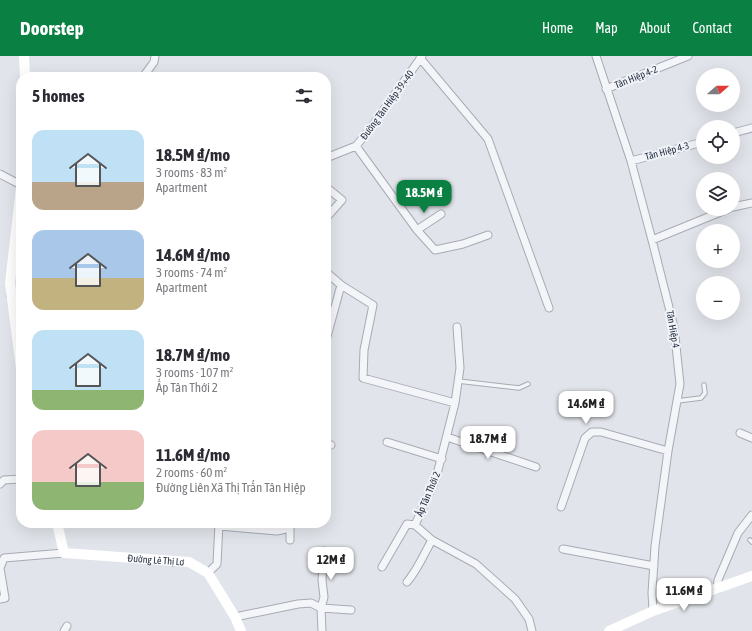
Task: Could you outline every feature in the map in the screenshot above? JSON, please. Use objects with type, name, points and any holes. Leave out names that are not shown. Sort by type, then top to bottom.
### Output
[{"type":"street","points":[[24,56],[25,72]]},
{"type":"street","points":[[147,72],[154,62],[155,56]]},
{"type":"street","name":"Tân Hiệp 4","points":[[596,56],[631,161],[652,240],[674,327],[680,384],[668,451],[654,566],[652,611]]},
{"type":"street","name":"Tân Hiệp 4-2","points":[[606,89],[688,56]]},
{"type":"street","points":[[421,57],[488,140],[549,308]]},
{"type":"street","name":"Đường Tân Hiệp 39+40","points":[[331,156],[356,146],[421,57]]},
{"type":"street","points":[[740,132],[752,128]]},
{"type":"street","name":"Tân Hiệp 4-3","points":[[631,161],[696,144]]},
{"type":"street","points":[[356,146],[417,230],[435,250],[463,244],[488,235]]},
{"type":"street","points":[[0,174],[16,182]]},
{"type":"street","points":[[331,191],[342,200],[331,212]]},
{"type":"street","points":[[740,206],[752,202]]},
{"type":"street","points":[[417,230],[441,214]]},
{"type":"street","points":[[652,240],[711,216]]},
{"type":"street","points":[[16,231],[10,283],[16,295]]},
{"type":"street","points":[[331,276],[341,285],[373,305],[364,350],[363,378],[455,403]]},
{"type":"street","points":[[331,322],[341,285]]},
{"type":"street","name":"Ấp Tân Thới 2","points":[[457,327],[460,368],[455,403],[436,478],[415,525],[432,540],[476,564],[515,599],[529,619],[532,631]]},
{"type":"street","points":[[561,507],[585,438],[592,432],[601,432],[668,451]]},
{"type":"street","points":[[740,433],[752,438]]},
{"type":"street","points":[[447,437],[536,467]]},
{"type":"street","points":[[387,442],[442,459]]},
{"type":"street","points":[[0,484],[4,480],[16,479]]},
{"type":"street","points":[[717,588],[718,580],[736,537],[752,515]]},
{"type":"street","points":[[382,567],[407,524],[415,525]]},
{"type":"street","points":[[0,599],[5,598],[0,568],[4,558],[64,553],[58,528]]},
{"type":"street","points":[[208,573],[217,564],[219,528]]},
{"type":"street","points":[[248,528],[277,531],[284,528]]},
{"type":"street","points":[[290,528],[290,540]]},
{"type":"street","points":[[407,582],[414,574],[418,563],[432,540]]},
{"type":"street","points":[[563,549],[654,566]]},
{"type":"street","points":[[322,631],[322,608],[324,597],[322,580],[324,551]]},
{"type":"street","name":"Đường Lê Thị Lơ","points":[[64,553],[189,562],[208,573],[235,617],[241,631]]},
{"type":"street","points":[[609,631],[652,611],[752,576]]},
{"type":"street","points":[[235,617],[298,604],[311,603],[322,608],[351,610]]},
{"type":"lane","points":[[458,381],[519,388],[528,384]]},
{"type":"lane","points":[[677,401],[701,398],[705,393],[704,385]]}]
